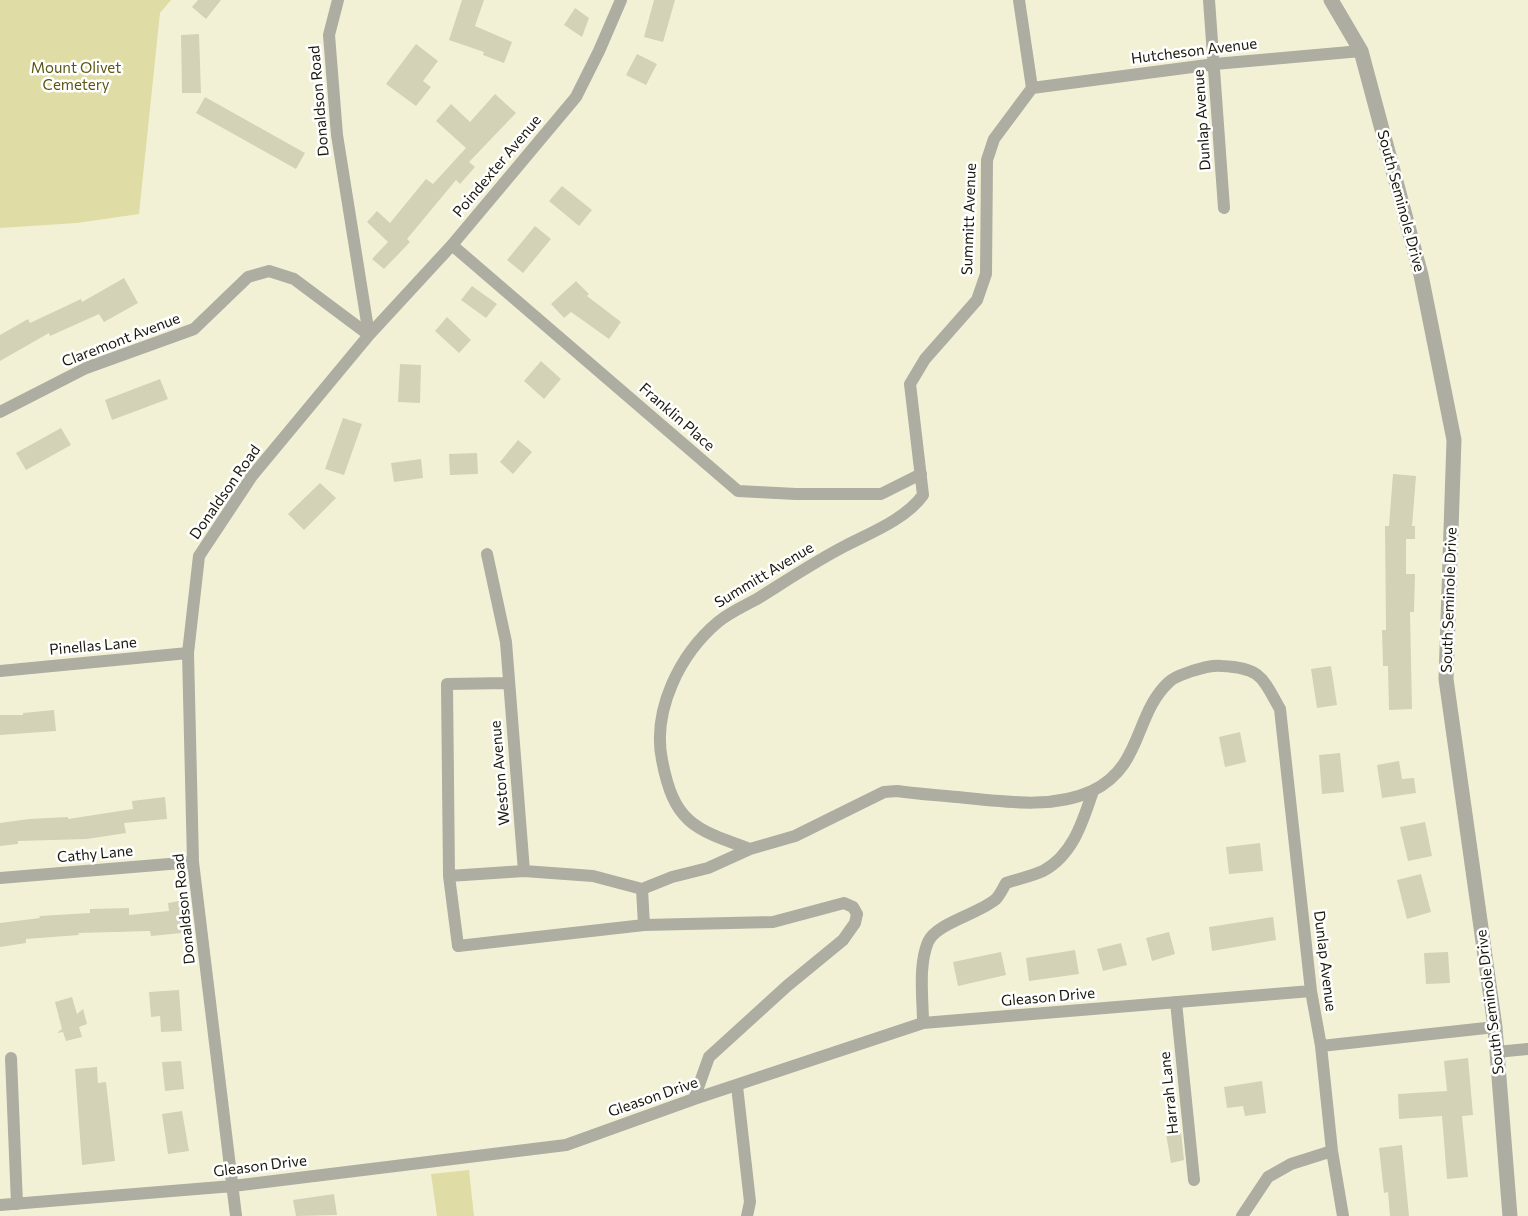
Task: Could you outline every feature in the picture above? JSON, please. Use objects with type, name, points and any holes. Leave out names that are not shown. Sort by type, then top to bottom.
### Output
[{"type":"street","name":"Donaldson Road","points":[[236,1216],[193,862],[188,653],[199,556],[252,476],[369,335],[337,135],[329,35],[338,0]]},
{"type":"street","name":"Poindexter Avenue","points":[[369,335],[452,245],[576,97],[599,52],[621,0]]},
{"type":"street","points":[[1019,0],[1032,88]]},
{"type":"street","name":"Dunlap Avenue","points":[[1209,0],[1224,208]]},
{"type":"street","name":"South Seminole Drive","points":[[1331,0],[1361,50],[1421,275],[1454,440],[1446,679],[1495,1027],[1510,1216]]},
{"type":"street","name":"Hutcheson Avenue","points":[[1032,88],[1215,64],[1361,50]]},
{"type":"street","name":"Summitt Avenue","points":[[750,849],[721,839],[691,824],[672,795],[666,781],[658,742],[665,702],[674,679],[701,640],[718,622],[824,558],[908,511],[923,495],[910,384],[925,359],[959,323],[981,293],[986,274],[987,160],[994,140],[1032,88]]},
{"type":"street","name":"Franklin Place","points":[[452,245],[738,491],[796,494],[881,494],[921,474]]},
{"type":"street","name":"Claremont Avenue","points":[[0,412],[86,368],[194,329],[248,277],[269,271],[294,279],[369,335]]},
{"type":"street","name":"Weston Avenue","points":[[487,554],[506,642],[524,871]]},
{"type":"street","name":"Pinellas Lane","points":[[0,671],[188,653]]},
{"type":"street","name":"Dunlap Avenue","points":[[1092,791],[1111,779],[1126,762],[1152,707],[1168,682],[1176,676],[1213,665],[1250,669],[1266,683],[1280,709],[1311,991],[1320,1046],[1332,1151],[1343,1216]]},
{"type":"street","points":[[509,683],[447,684],[449,876],[458,946],[644,925],[774,922],[844,903],[853,906],[857,914],[855,923],[843,940],[787,986],[709,1057],[694,1099]]},
{"type":"street","points":[[449,876],[524,871],[593,876],[642,889],[672,877],[708,868],[750,849],[794,836],[884,792],[897,791],[1007,802],[1071,798],[1092,791]]},
{"type":"street","points":[[923,1024],[923,978],[928,941],[934,934],[982,909],[997,898],[1006,883],[1042,871],[1058,861],[1074,840],[1092,791]]},
{"type":"street","name":"Cathy Lane","points":[[0,878],[193,862]]},
{"type":"street","points":[[642,889],[644,925]]},
{"type":"street","name":"Gleason Drive","points":[[0,1204],[233,1186],[566,1145],[694,1099],[923,1024],[1311,991]]},
{"type":"street","name":"Harrah Lane","points":[[1176,1002],[1194,1180]]},
{"type":"street","points":[[1320,1046],[1495,1027]]},
{"type":"street","points":[[1496,1052],[1528,1049]]},
{"type":"street","points":[[11,1058],[17,1204]]},
{"type":"street","points":[[737,1086],[750,1202],[747,1216]]},
{"type":"street","points":[[1242,1216],[1268,1177],[1291,1164],[1332,1151]]},
{"type":"green space","name":"Mount Olivet Cemetery","points":[[0,0],[171,0],[160,13],[139,214],[77,223],[0,228]]},
{"type":"green space","points":[[469,1170],[474,1216],[437,1216],[431,1174]]},
{"type":"building","points":[[198,0],[221,0],[206,19],[192,7]]},
{"type":"building","points":[[462,0],[484,0],[475,26],[512,42],[504,63],[483,55],[484,52],[449,40]]},
{"type":"building","points":[[654,0],[675,0],[663,42],[644,37]]},
{"type":"building","points":[[575,8],[589,18],[582,37],[564,25]]},
{"type":"building","points":[[199,34],[201,93],[182,93],[181,35]]},
{"type":"building","points":[[416,44],[438,61],[423,81],[431,87],[416,106],[386,84]]},
{"type":"building","points":[[637,54],[657,64],[646,85],[626,75]]},
{"type":"building","points":[[495,94],[516,113],[469,162],[475,167],[460,184],[456,180],[407,239],[410,242],[384,269],[372,259],[388,242],[367,222],[377,211],[390,223],[426,179],[433,184],[466,148],[436,121],[451,104],[470,122]]},
{"type":"building","points":[[205,97],[305,153],[296,169],[196,113]]},
{"type":"building","points":[[562,186],[592,210],[579,226],[549,201]]},
{"type":"building","points":[[535,226],[551,239],[523,273],[507,260]]},
{"type":"building","points":[[124,278],[138,303],[104,322],[99,314],[50,336],[49,333],[0,361],[0,335],[28,319],[30,323],[81,299],[82,302]]},
{"type":"building","points":[[576,281],[589,294],[587,296],[621,322],[609,339],[571,312],[564,318],[551,304]]},
{"type":"building","points":[[472,286],[497,304],[486,318],[461,300]]},
{"type":"building","points":[[447,317],[471,340],[459,353],[435,331]]},
{"type":"building","points":[[541,361],[561,379],[544,399],[524,381]]},
{"type":"building","points":[[400,364],[421,365],[420,403],[398,402]]},
{"type":"building","points":[[160,379],[168,399],[112,420],[105,400]]},
{"type":"building","points":[[343,418],[362,424],[344,475],[325,469]]},
{"type":"building","points":[[61,428],[71,445],[26,470],[16,453]]},
{"type":"building","points":[[518,440],[532,452],[513,474],[500,462]]},
{"type":"building","points":[[477,453],[478,474],[450,475],[449,454]]},
{"type":"building","points":[[421,459],[423,478],[394,482],[391,463]]},
{"type":"building","points":[[1393,474],[1416,476],[1412,526],[1415,526],[1415,539],[1406,539],[1406,574],[1415,574],[1414,612],[1410,612],[1412,709],[1389,710],[1388,666],[1383,666],[1382,630],[1386,630],[1385,526],[1389,526]]},
{"type":"building","points":[[320,483],[336,498],[304,530],[288,514]]},
{"type":"building","points":[[1331,666],[1337,705],[1317,708],[1311,669]]},
{"type":"building","points":[[54,710],[56,731],[0,735],[0,715],[23,715],[23,713]]},
{"type":"building","points":[[1240,732],[1246,762],[1225,767],[1219,737]]},
{"type":"building","points":[[1340,753],[1344,792],[1322,794],[1319,755]]},
{"type":"building","points":[[1399,761],[1402,779],[1414,778],[1416,793],[1382,798],[1377,765]]},
{"type":"building","points":[[165,797],[167,819],[124,823],[126,833],[87,839],[18,841],[18,844],[0,846],[0,823],[29,819],[68,817],[68,819],[133,809],[132,801]]},
{"type":"building","points":[[1425,822],[1432,856],[1408,861],[1400,827]]},
{"type":"building","points":[[1260,843],[1263,871],[1229,874],[1226,847]]},
{"type":"building","points":[[1421,874],[1431,912],[1407,919],[1397,880]]},
{"type":"building","points":[[179,901],[182,933],[151,936],[150,931],[78,933],[79,935],[26,939],[26,943],[0,947],[0,923],[40,918],[39,916],[90,913],[90,909],[129,908],[129,915],[169,911],[168,903]]},
{"type":"building","points":[[1273,917],[1276,940],[1212,951],[1209,927]]},
{"type":"building","points":[[1169,932],[1175,954],[1152,961],[1146,938]]},
{"type":"building","points":[[1121,943],[1127,965],[1103,971],[1097,949]]},
{"type":"building","points":[[1075,950],[1079,974],[1029,981],[1026,958]]},
{"type":"building","points":[[1001,952],[1006,975],[958,986],[953,962]]},
{"type":"building","points":[[1448,952],[1450,983],[1426,984],[1424,953]]},
{"type":"building","points":[[179,990],[182,1031],[161,1032],[160,1016],[151,1017],[149,992]]},
{"type":"building","points":[[72,997],[77,1014],[83,1009],[87,1024],[79,1027],[82,1037],[66,1041],[63,1032],[57,1033],[62,1029],[55,1002]]},
{"type":"building","points":[[1468,1058],[1473,1115],[1462,1116],[1468,1177],[1447,1179],[1442,1116],[1399,1119],[1398,1094],[1447,1091],[1444,1061]]},
{"type":"building","points":[[181,1061],[184,1089],[165,1091],[162,1062]]},
{"type":"building","points":[[97,1067],[98,1083],[106,1082],[115,1161],[82,1165],[75,1069]]},
{"type":"building","points":[[1262,1081],[1266,1113],[1245,1116],[1243,1106],[1227,1108],[1224,1087]]},
{"type":"building","points":[[182,1111],[189,1151],[168,1154],[162,1114]]},
{"type":"building","points":[[1181,1132],[1184,1160],[1171,1163],[1166,1134]]},
{"type":"building","points":[[1402,1145],[1409,1216],[1390,1216],[1388,1192],[1384,1193],[1379,1148]]},
{"type":"building","points":[[334,1194],[337,1215],[296,1216],[293,1200]]}]
